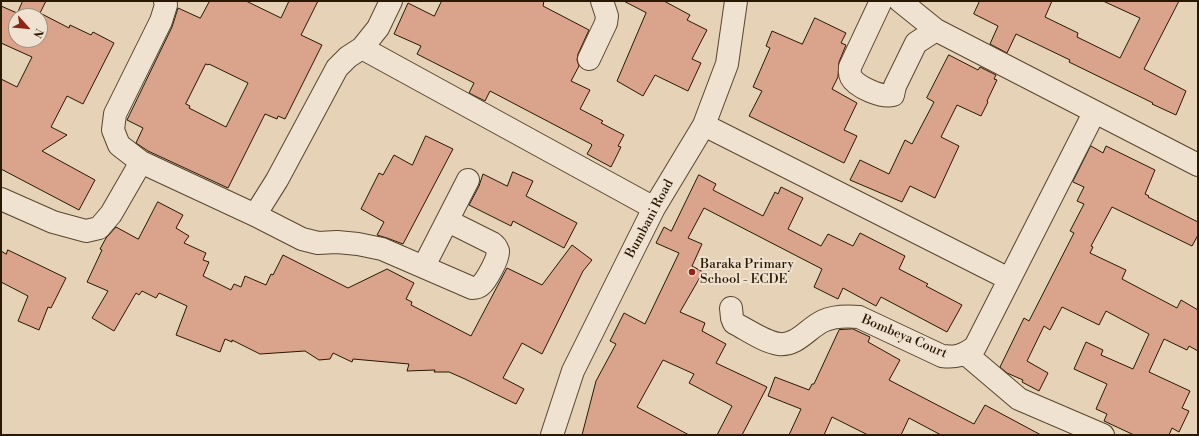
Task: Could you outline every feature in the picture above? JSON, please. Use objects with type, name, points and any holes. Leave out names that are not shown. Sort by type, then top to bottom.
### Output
[{"type":"street","points":[[165,1],[166,5],[161,21],[115,114],[113,130],[119,145],[142,162],[255,215],[302,239],[318,243],[337,242],[358,244],[382,249],[472,288],[480,287],[485,281],[497,257],[498,251],[492,243],[448,221]]},
{"type":"street","points":[[255,215],[277,180],[337,68],[348,57],[362,48],[378,28],[391,1]]},
{"type":"street","points":[[589,59],[608,16],[602,1]]},
{"type":"street","name":"Bumbani Road","points":[[552,435],[573,372],[654,208],[704,124],[727,64],[736,1]]},
{"type":"street","points":[[881,1],[850,67],[852,79],[859,85],[880,95],[893,95],[895,86],[916,42],[936,30]]},
{"type":"street","points":[[900,1],[936,30],[1094,113],[1198,164]]},
{"type":"street","points":[[362,48],[654,208]]},
{"type":"street","name":"Bombeya Court","points":[[731,308],[734,323],[771,343],[781,345],[795,341],[822,322],[848,316],[859,317],[942,356],[954,357],[966,354],[975,347],[1094,113]]},
{"type":"street","points":[[704,124],[1009,279]]},
{"type":"street","points":[[1,199],[53,222],[86,231],[92,230],[99,228],[111,214],[142,162]]},
{"type":"street","points":[[424,266],[468,180]]},
{"type":"street","points":[[966,354],[1019,399],[1103,435]]},
{"type":"building","points":[[23,1],[46,1],[42,8],[20,8]]},
{"type":"building","points":[[210,1],[246,1],[281,18],[289,1],[318,1],[301,35],[322,45],[285,119],[278,116],[277,119],[265,114],[228,188],[148,151],[136,143],[143,128],[127,120],[172,27],[178,8],[200,18]],"holes":[[[206,64],[209,64],[248,83],[226,127],[189,108],[190,106],[186,104]]]},
{"type":"building","points":[[442,1],[544,1],[543,6],[589,30],[578,54],[577,60],[579,66],[571,81],[590,90],[580,109],[603,121],[601,123],[624,135],[618,146],[621,147],[611,167],[587,154],[592,145],[591,144],[490,91],[485,101],[469,93],[474,83],[417,54],[421,46],[394,34],[408,3],[434,16]]},
{"type":"building","points":[[624,1],[664,1],[690,15],[687,20],[707,30],[692,59],[701,63],[688,91],[655,75],[643,96],[617,81],[646,13]]},
{"type":"building","points":[[980,1],[1052,1],[1045,17],[1078,33],[1077,37],[1120,58],[1140,18],[1103,1],[1179,1],[1144,69],[1186,91],[1176,115],[1016,34],[1007,53],[990,44],[998,26],[974,14]]},
{"type":"building","points":[[1,6],[8,9],[8,46],[1,43]]},
{"type":"building","points":[[48,17],[69,28],[70,25],[91,35],[93,32],[114,43],[83,104],[67,96],[51,127],[67,135],[42,151],[95,180],[79,210],[1,169],[1,79],[17,87],[32,57],[12,48],[48,48]]},
{"type":"building","points":[[815,18],[846,33],[841,43],[846,45],[839,62],[838,77],[832,89],[857,103],[844,130],[857,136],[844,163],[749,116],[762,91],[753,87],[770,48],[766,46],[772,31],[802,44]]},
{"type":"building","points":[[949,55],[978,70],[980,67],[996,75],[994,79],[997,80],[981,116],[957,105],[941,137],[959,146],[935,198],[910,186],[902,202],[850,180],[860,160],[889,174],[905,140],[912,144],[934,102],[927,98]]},
{"type":"building","points":[[426,136],[453,149],[403,244],[377,235],[384,222],[361,209],[379,173],[383,175],[394,155],[412,165]]},
{"type":"building","points":[[1091,146],[1103,153],[1106,146],[1155,170],[1145,194],[1149,196],[1148,197],[1198,222],[1198,235],[1192,246],[1112,207],[1091,246],[1093,247],[1090,253],[1126,270],[1122,279],[1177,308],[1181,300],[1198,310],[1198,351],[1189,346],[1187,350],[1164,339],[1149,372],[1190,391],[1182,408],[1189,411],[1179,432],[1172,428],[1169,435],[1134,435],[1104,421],[1107,414],[1096,409],[1107,384],[1074,369],[1086,342],[1103,350],[1101,355],[1133,369],[1149,334],[1106,311],[1099,325],[1062,307],[1050,330],[1044,326],[1027,361],[1048,373],[1039,391],[1022,382],[1023,380],[1007,373],[1000,367],[1024,318],[1029,321],[1074,233],[1070,231],[1084,204],[1077,201],[1084,187],[1073,182]]},
{"type":"building","points":[[513,172],[533,181],[526,196],[577,223],[564,248],[513,221],[511,226],[469,205],[479,186],[483,174],[507,186]]},
{"type":"building","points":[[699,175],[716,184],[713,190],[763,216],[775,192],[778,194],[781,187],[803,198],[788,229],[821,246],[828,234],[853,246],[860,233],[905,256],[899,269],[928,284],[926,286],[962,305],[947,332],[881,297],[876,306],[843,288],[838,299],[814,287],[822,269],[704,208],[688,238],[702,244],[692,266],[703,272],[680,312],[705,323],[702,331],[726,344],[716,363],[767,387],[742,435],[717,435],[732,406],[689,383],[694,374],[663,360],[637,407],[689,435],[582,435],[596,381],[616,344],[610,341],[624,313],[645,324],[679,253],[656,243],[664,227],[671,231]]},
{"type":"building","points":[[158,202],[183,215],[176,228],[189,236],[184,243],[206,253],[203,260],[209,262],[203,276],[231,290],[234,284],[241,287],[245,276],[266,285],[283,255],[348,288],[387,269],[414,283],[406,299],[412,302],[411,305],[471,336],[507,268],[542,285],[572,245],[592,260],[583,271],[542,354],[522,343],[503,378],[524,389],[516,404],[449,372],[434,372],[435,370],[407,371],[409,364],[353,359],[352,362],[333,353],[330,359],[319,360],[305,351],[260,354],[232,340],[232,342],[225,339],[220,352],[176,335],[187,306],[159,293],[156,298],[142,291],[139,295],[136,293],[114,331],[92,318],[108,291],[87,282],[106,238],[116,227],[138,239]]},
{"type":"building","points":[[8,250],[66,278],[51,308],[48,307],[39,330],[18,321],[28,296],[1,282],[1,251],[6,254]]},
{"type":"building","points":[[853,329],[870,337],[868,342],[900,360],[889,380],[974,424],[985,405],[1041,435],[941,435],[909,418],[901,435],[868,435],[832,417],[824,435],[789,435],[801,409],[768,396],[775,377],[809,390],[812,384],[814,384],[839,330]]},
{"type":"place","name":"Baraka Primary School - ECDE","points":[[692,272]]}]
